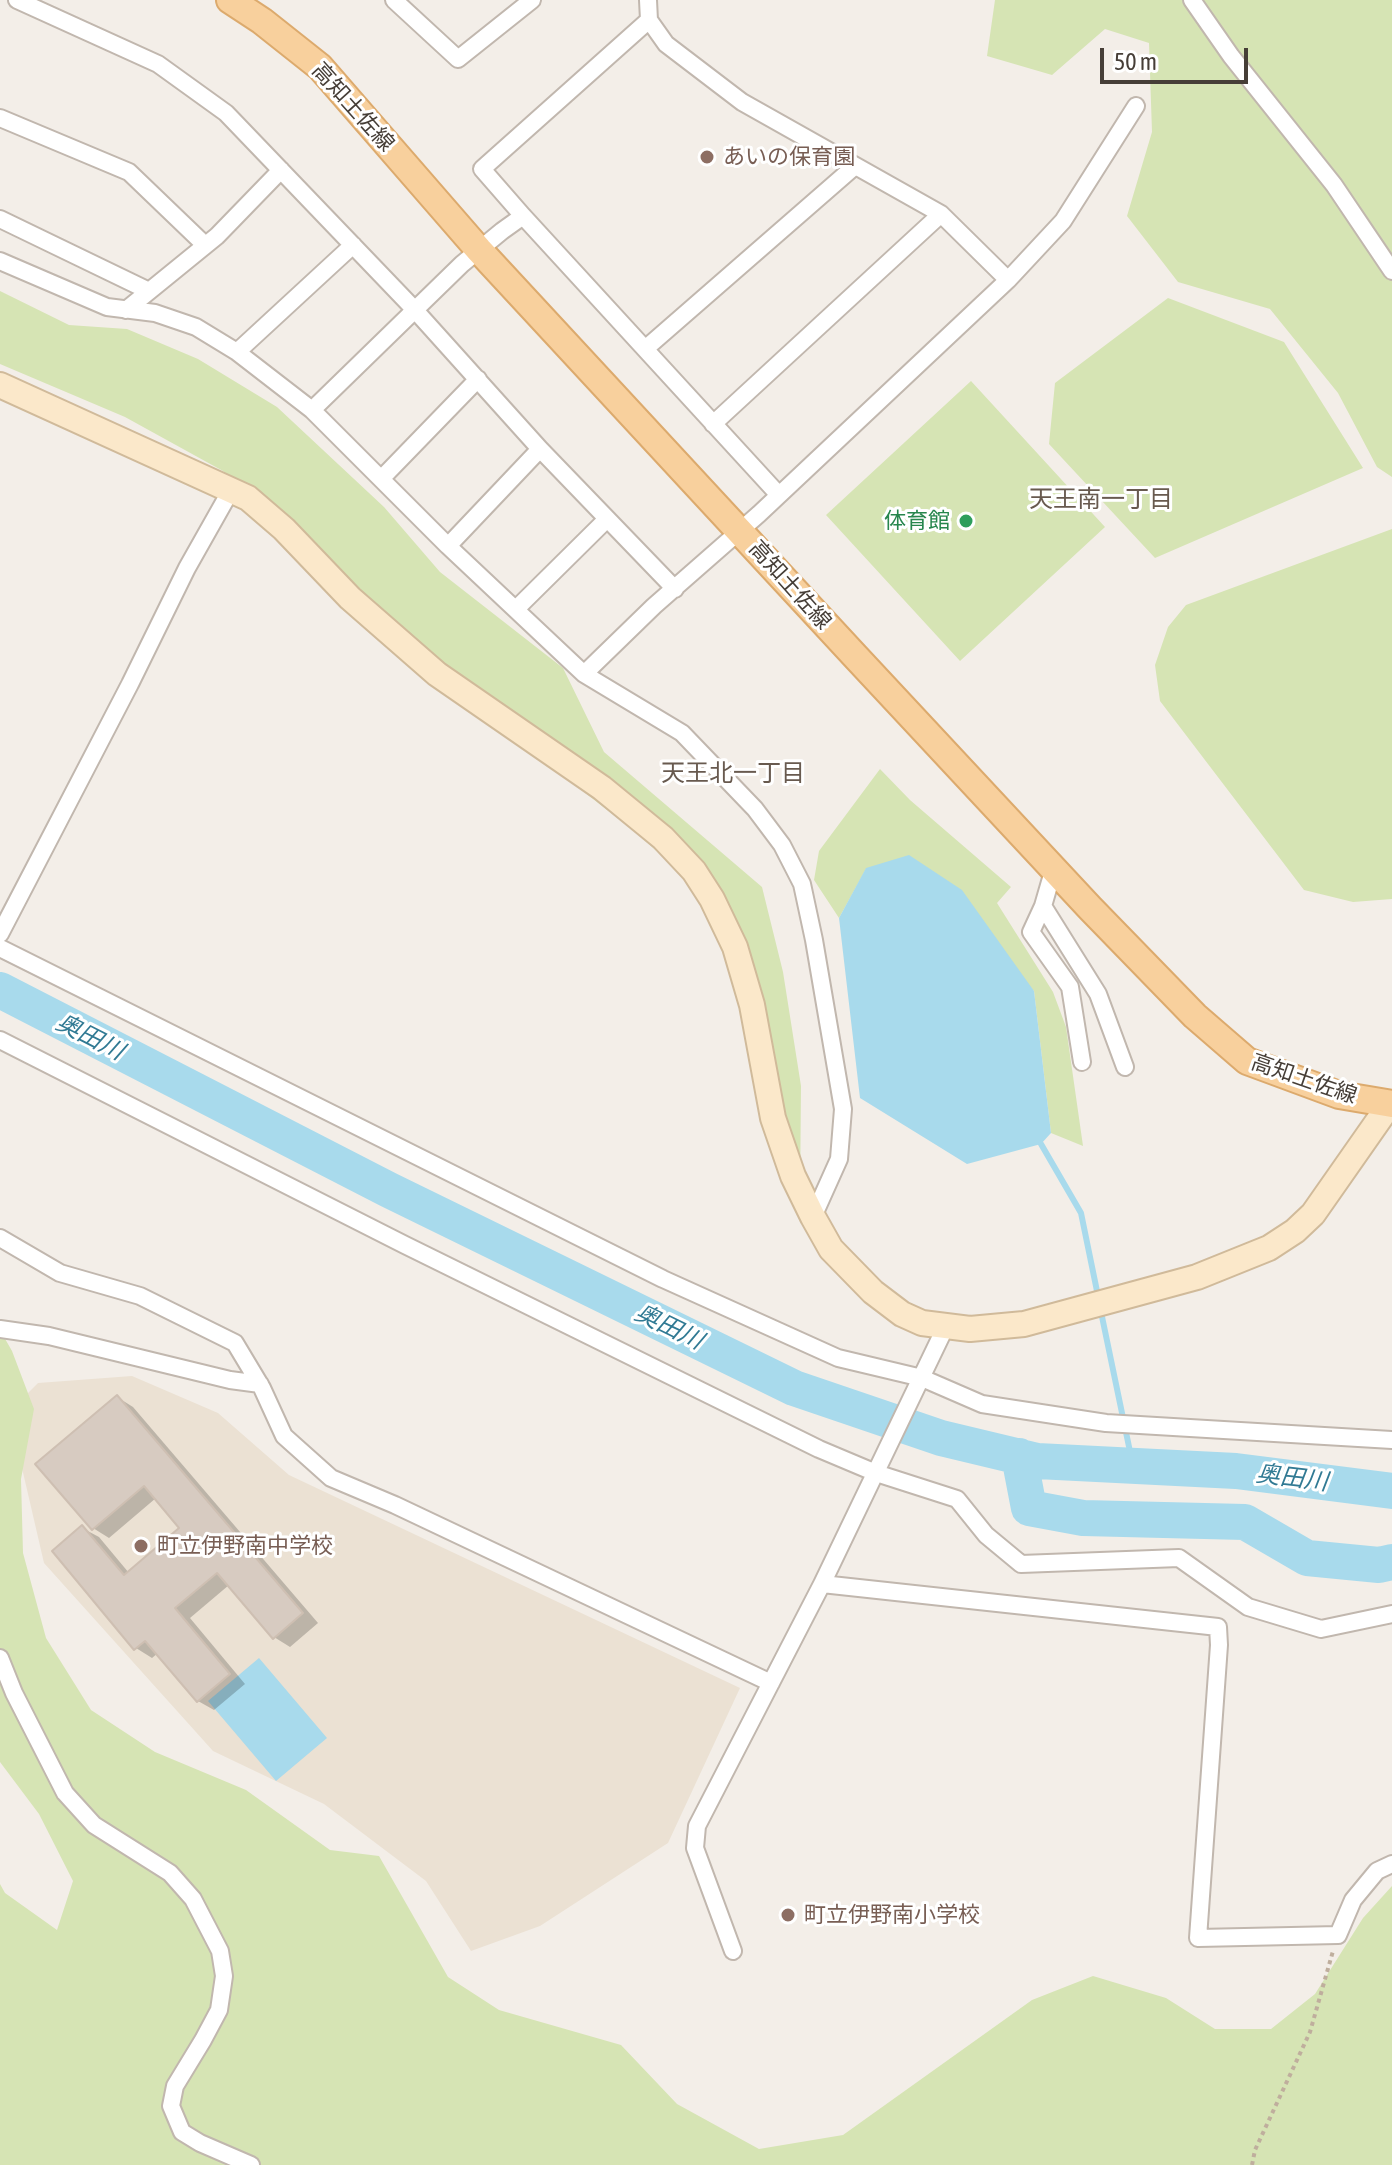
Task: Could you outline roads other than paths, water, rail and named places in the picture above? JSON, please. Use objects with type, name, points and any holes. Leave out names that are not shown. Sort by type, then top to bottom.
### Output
[{"type":"main road","name":"高知土佐線","points":[[230,0],[320,67],[479,250],[855,656],[1195,1016],[1247,1061],[1339,1095],[1391,1104]]},
{"type":"street","points":[[17,0],[158,64],[226,113],[675,589]]},
{"type":"street","points":[[394,0],[458,59],[532,0]]},
{"type":"street","points":[[648,0],[649,20],[666,44],[742,102],[941,214],[1008,280]]},
{"type":"street","points":[[1192,0],[1231,56],[1334,185],[1392,271]]},
{"type":"street","points":[[649,20],[482,169],[778,494]]},
{"type":"street","points":[[584,674],[1008,280],[1063,221],[1136,106]]},
{"type":"street","points":[[0,118],[129,172],[205,245]]},
{"type":"street","points":[[645,349],[855,166]]},
{"type":"street","points":[[126,310],[217,236],[281,170]]},
{"type":"street","points":[[713,424],[941,214]]},
{"type":"street","points":[[312,410],[414,309],[479,250],[523,216]]},
{"type":"street","points":[[0,219],[149,291]]},
{"type":"street","points":[[237,352],[353,245]]},
{"type":"street","points":[[0,261],[107,307],[155,313],[196,327],[237,352],[312,410],[448,546],[584,674],[682,733],[755,809],[782,845],[802,884],[843,1109],[839,1159],[813,1217]]},
{"type":"street","points":[[381,479],[478,379]]},
{"type":"street","points":[[0,385],[248,498],[284,529],[350,598],[437,674],[602,788],[663,838],[694,871],[712,899],[735,947],[752,1005],[773,1118],[793,1176],[813,1217],[831,1249],[873,1292],[902,1314],[922,1323],[970,1329],[1024,1324],[1197,1277],[1269,1248],[1295,1231],[1313,1214],[1391,1104]]},
{"type":"street","points":[[448,546],[540,449]]},
{"type":"street","points":[[0,934],[187,568],[231,490]]},
{"type":"street","points":[[516,609],[607,519]]},
{"type":"street","points":[[1054,868],[1043,906],[1031,932],[1070,987],[1082,1062]]},
{"type":"street","points":[[1043,906],[1098,994],[1125,1067]]},
{"type":"street","points":[[0,948],[663,1279],[838,1358],[922,1378],[982,1404],[1106,1423],[1392,1440]]},
{"type":"street","points":[[0,1040],[405,1245],[819,1449],[876,1473],[957,1499],[986,1535],[1021,1564],[1179,1558],[1248,1607],[1321,1629],[1392,1614]]},
{"type":"street","points":[[0,1238],[60,1273],[140,1296],[235,1343],[260,1384],[284,1436],[331,1478],[395,1505],[771,1683]]},
{"type":"street","points":[[733,1951],[695,1848],[697,1826],[822,1584],[946,1326]]},
{"type":"street","points":[[0,1329],[49,1336],[230,1380],[260,1384]]},
{"type":"street","points":[[822,1584],[1218,1627],[1198,1938],[1338,1935],[1353,1900],[1377,1871],[1392,1864]]},
{"type":"street","points":[[0,1658],[14,1693],[65,1793],[94,1825],[170,1873],[193,1899],[220,1951],[224,1976],[219,2010],[175,2086],[171,2106],[182,2132],[251,2165]]},
{"type":"water","points":[[909,855],[962,890],[1034,991],[1051,1133],[1041,1144],[967,1164],[860,1098],[839,918],[866,868]]},
{"type":"water","points":[[259,1658],[327,1738],[276,1781],[208,1701]]},
{"type":"waterway","name":"奥田川","points":[[0,990],[389,1190],[794,1388],[941,1438],[1037,1461],[1236,1471],[1392,1491]]},
{"type":"waterway","points":[[1041,1144],[1081,1213],[1098,1296]]},
{"type":"waterway","points":[[1100,1307],[1133,1466]]},
{"type":"waterway","points":[[1019,1456],[1029,1508],[1083,1518],[1245,1522],[1307,1558],[1379,1565],[1392,1562]]},
{"type":"place","name":"あいの保育園","points":[[707,157]]},
{"type":"place","name":"体育館","points":[[966,521]]},
{"type":"place","name":"町立伊野南中学校","points":[[141,1546]]},
{"type":"place","name":"町立伊野南小学校","points":[[788,1915]]},
{"type":"district","name":"天王南一丁目","points":[[1101,499]]},
{"type":"district","name":"天王北一丁目","points":[[733,773]]}]
